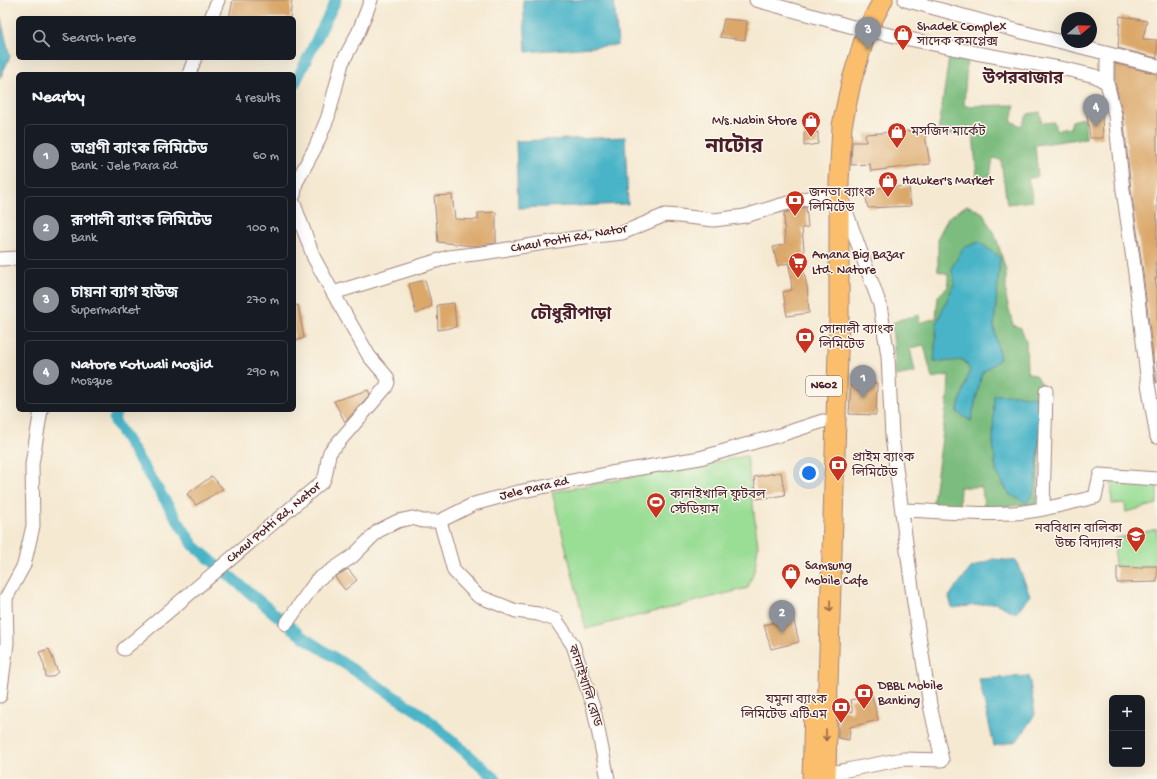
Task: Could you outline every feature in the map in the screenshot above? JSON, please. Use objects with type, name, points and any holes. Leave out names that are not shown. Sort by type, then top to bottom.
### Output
[{"type":"highway","name":"N602","points":[[822,777],[823,421],[834,188],[842,126],[862,29],[870,0]]},
{"type":"highway","name":"N602","points":[[862,29],[883,0]]},
{"type":"highway","name":"N602","points":[[822,777],[826,718],[839,319],[834,188]]},
{"type":"street","points":[[212,16],[218,0]]},
{"type":"street","points":[[296,182],[316,146],[328,117],[342,63],[359,31],[371,0]]},
{"type":"street","points":[[756,0],[862,29],[976,53],[1070,70],[1095,76],[1107,83]]},
{"type":"street","points":[[905,0],[1157,66]]},
{"type":"street","points":[[1107,54],[1107,83],[1115,115],[1148,384],[1157,437]]},
{"type":"street","points":[[190,72],[194,60]]},
{"type":"street","points":[[822,777],[904,759],[942,760],[924,668],[902,510],[892,436],[888,356],[880,305],[834,188]]},
{"type":"street","name":"Chaul Potti Rd, Nator","points":[[333,293],[449,257],[484,253],[576,238],[622,233],[665,216],[714,220],[745,216],[808,198],[834,188]]},
{"type":"street","name":"Chaul Potti Rd, Nator","points":[[124,649],[323,481],[326,477],[327,460],[330,452],[386,387],[388,382],[387,378],[369,356],[314,258],[296,209]]},
{"type":"street","points":[[0,259],[16,258]]},
{"type":"street","points":[[1043,508],[1046,391]]},
{"type":"street","points":[[0,696],[7,643],[6,598],[24,565],[33,526],[32,464],[41,412]]},
{"type":"street","name":"Jele Para Rd","points":[[286,624],[317,580],[353,556],[378,531],[398,521],[412,518],[423,521],[440,521],[474,504],[518,492],[611,473],[700,458],[823,421]]},
{"type":"street","points":[[902,510],[1012,513],[1095,497],[1100,475],[1157,479]]},
{"type":"street","name":"কানাইখালি রোড","points":[[440,521],[454,571],[478,596],[516,611],[538,614],[556,620],[573,645],[594,710],[608,779]]},
{"type":"green space","points":[[949,57],[967,60],[964,106],[1015,105],[1011,121],[1021,126],[1028,114],[1040,112],[1042,123],[1054,122],[1057,130],[1070,128],[1072,121],[1085,117],[1086,138],[1035,145],[1038,176],[1028,179],[1033,201],[1007,204],[1001,160],[993,158],[990,176],[977,177],[973,134],[938,134]]},
{"type":"green space","points":[[967,205],[983,213],[997,240],[1006,271],[1006,297],[1013,325],[1021,328],[1026,341],[1027,372],[1037,376],[1043,387],[1037,504],[984,508],[982,487],[960,487],[959,509],[932,508],[948,396],[949,375],[932,378],[924,345],[910,348],[915,372],[896,376],[892,323],[919,315],[920,323],[936,318],[938,296],[948,287],[948,274],[938,271],[938,237],[948,218]],"holes":[[[1000,257],[994,327],[1000,359],[982,373],[971,421],[957,412],[970,370],[964,360],[934,362],[937,322],[955,282]],[[993,441],[1027,502],[1009,494],[996,471]]]},
{"type":"green space","name":"কানাইখালি ফুটবল স্টেডিয়াম","points":[[747,456],[758,546],[755,568],[748,588],[586,629],[552,492]]},
{"type":"green space","points":[[1111,476],[1157,479],[1157,504],[1126,512],[1125,503],[1112,504]]},
{"type":"green space","name":"নববিধান বালিকা উচ্চ বিদ্যালয়","points":[[1157,529],[1157,566],[1142,566],[1142,568],[1115,567],[1114,539]]},
{"type":"water","points":[[523,0],[614,0],[618,45],[526,52]]},
{"type":"water","points":[[0,15],[10,57],[0,78]]},
{"type":"water","points":[[625,137],[628,204],[518,208],[516,141]]},
{"type":"water","points":[[979,242],[1000,257],[994,327],[1000,359],[982,373],[971,421],[957,412],[970,370],[964,360],[934,362],[937,322],[955,282],[951,269],[963,248]]},
{"type":"water","points":[[994,395],[1036,397],[1040,418],[1038,458],[1035,489],[1027,503],[1009,494],[996,471],[993,441]]},
{"type":"water","points":[[993,559],[1016,561],[1030,595],[1016,613],[995,603],[952,608],[949,597],[971,568]]},
{"type":"water","points":[[1029,676],[1035,714],[1017,741],[994,746],[979,679]]},
{"type":"building","points":[[233,0],[292,0],[290,16],[229,16]]},
{"type":"building","points":[[1120,16],[1147,21],[1143,39],[1157,40],[1157,58],[1118,48]]},
{"type":"building","points":[[724,19],[747,21],[745,40],[720,37]]},
{"type":"building","points":[[1116,64],[1157,74],[1157,262],[1155,262],[1157,278],[1155,278],[1157,289],[1157,383],[1131,189],[1123,114],[1115,82]]},
{"type":"building","points":[[1087,114],[1102,116],[1103,138],[1090,138]]},
{"type":"building","name":"মসজিদ মার্কেট","points":[[924,130],[930,164],[871,171],[870,164],[851,165],[852,142],[866,142],[865,134]]},
{"type":"building","name":"M/s.Nabin Store","points":[[818,132],[818,144],[804,146],[804,133]]},
{"type":"building","name":"Hawker's Market","points":[[909,186],[911,206],[868,208],[864,189]]},
{"type":"building","points":[[452,195],[455,219],[478,220],[478,213],[496,212],[496,243],[473,246],[438,242],[434,196]]},
{"type":"building","points":[[806,207],[808,227],[802,228],[805,260],[801,260],[807,286],[809,313],[787,316],[783,292],[792,290],[789,263],[778,266],[773,247],[785,244],[784,213]]},
{"type":"building","points":[[425,280],[432,306],[416,314],[409,284]]},
{"type":"building","points":[[454,303],[456,327],[438,330],[437,305]]},
{"type":"building","points":[[298,305],[304,338],[296,340],[296,306]]},
{"type":"building","points":[[851,383],[877,383],[876,415],[849,414]]},
{"type":"building","points":[[368,390],[370,394],[345,422],[334,401]]},
{"type":"building","points":[[781,472],[785,495],[757,499],[754,477]]},
{"type":"building","points":[[212,476],[223,489],[196,505],[187,494]]},
{"type":"building","points":[[1142,566],[1157,566],[1157,582],[1117,583],[1117,567],[1142,568]]},
{"type":"building","points":[[348,569],[357,580],[345,590],[335,577]]},
{"type":"building","points":[[793,617],[799,642],[771,649],[764,625]]},
{"type":"building","points":[[49,649],[58,672],[52,677],[46,677],[44,665],[39,652]]},
{"type":"building","points":[[872,695],[878,720],[850,727],[849,740],[838,738],[838,708],[853,712],[850,700]]},
{"type":"waterway","points":[[296,81],[336,0]]},
{"type":"waterway","points":[[116,412],[114,420],[194,546],[300,635],[423,715],[496,779]]},
{"type":"place","name":"চায়না ব্যাগ হাউজ","points":[[868,50]]},
{"type":"place","name":"Shadek Complex সাদেক কমপ্লেক্স","points":[[903,51]]},
{"type":"place","name":"Natore Kotwali Mosjid","points":[[1096,127]]},
{"type":"place","name":"M/s.Nabin Store","points":[[811,138]]},
{"type":"place","name":"মসজিদ মার্কেট","points":[[897,149]]},
{"type":"place","name":"Hawker's Market","points":[[888,198]]},
{"type":"place","name":"জনতা ব্যাংক লিমিটেড","points":[[795,217]]},
{"type":"place","name":"Amana Big Bazar Ltd. Natore","points":[[798,279]]},
{"type":"place","name":"সোনালী ব্যাংক লিমিটেড","points":[[805,354]]},
{"type":"place","name":"অগ্রণী ব্যাংক লিমিটেড","points":[[863,398]]},
{"type":"place","name":"প্রাইম ব্যাংক লিমিটেড","points":[[838,482]]},
{"type":"place","name":"কানাইখালি ফুটবল স্টেডিয়াম","points":[[656,519]]},
{"type":"place","name":"নববিধান বালিকা উচ্চ বিদ্যালয়","points":[[1136,553]]},
{"type":"place","name":"Samsung Mobile Cafe","points":[[791,590]]},
{"type":"place","name":"রূপালী ব্যাংক লিমিটেড","points":[[782,633]]},
{"type":"place","name":"DBBL Mobile Banking","points":[[864,710]]},
{"type":"place","name":"যমুনা ব্যাংক লিমিটেড এটিএম","points":[[841,724]]},
{"type":"district","name":"উপরবাজার","points":[[1023,80]]},
{"type":"district","name":"নাটোর","points":[[734,148]]},
{"type":"district","name":"চৌধুরীপাড়া","points":[[571,316]]}]
